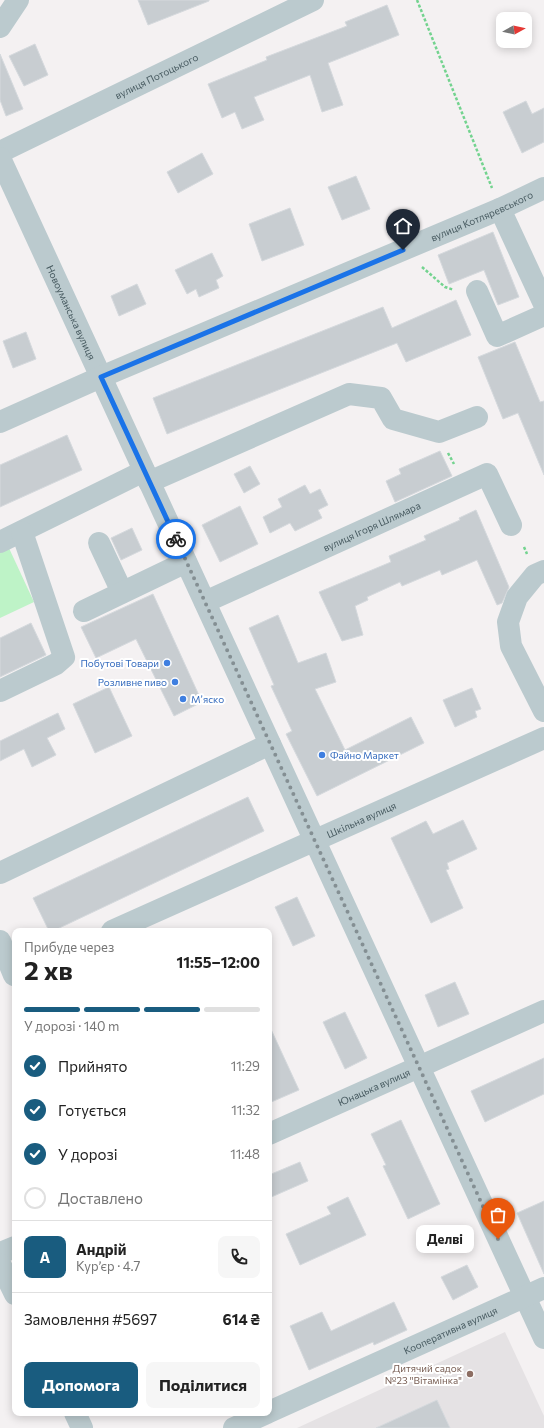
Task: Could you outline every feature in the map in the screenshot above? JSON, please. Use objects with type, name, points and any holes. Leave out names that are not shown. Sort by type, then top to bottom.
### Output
[{"type":"street","points":[[0,26],[18,0]]},
{"type":"street","name":"вулиця Потоцького","points":[[0,152],[313,0]]},
{"type":"street","name":"Новоуманська вулиця","points":[[0,158],[419,1067],[534,1292],[544,1338]]},
{"type":"street","name":"вулиця Котляревського","points":[[0,422],[101,377],[500,209],[544,188]]},
{"type":"street","points":[[500,209],[544,304]]},
{"type":"street","points":[[477,291],[497,336],[544,315]]},
{"type":"street","points":[[0,542],[147,476],[349,394],[380,398],[393,419],[402,427],[439,432],[477,417]]},
{"type":"street","name":"вулиця Ігоря Шлямара","points":[[205,602],[462,484],[487,474],[511,525]]},
{"type":"street","points":[[0,691],[56,664],[64,657],[22,532]]},
{"type":"street","points":[[99,543],[122,592]]},
{"type":"street","points":[[84,610],[186,562]]},
{"type":"street","points":[[544,571],[535,575],[517,597],[508,622],[512,646],[544,711]]},
{"type":"street","name":"Шкільна вулиця","points":[[119,928],[543,735]]},
{"type":"street","points":[[0,873],[222,760],[270,744]]},
{"type":"street","points":[[0,941],[10,977]]},
{"type":"street","name":"Юнацька вулиця","points":[[272,1133],[544,1011]]},
{"type":"street","points":[[0,1254],[12,1248]]},
{"type":"street","points":[[0,1264],[12,1288]]},
{"type":"street","name":"Кооперативна вулиця","points":[[272,1411],[534,1292]]},
{"type":"street","points":[[76,1416],[82,1428]]},
{"type":"street","name":"Кооперативна вулиця","points":[[234,1428],[261,1416]]},
{"type":"path","points":[[417,0],[500,209]]},
{"type":"path","points":[[403,250],[445,287],[453,290],[477,291]]},
{"type":"path","points":[[439,432],[462,484]]},
{"type":"shaded area","name":"Дитячий садок №23 \"Вітамінка\"","points":[[505,1332],[544,1416],[544,1428],[297,1428]]},
{"type":"green space","points":[[8,546],[34,602],[0,618],[0,550]]},
{"type":"building","points":[[138,0],[209,0],[209,1],[148,25]]},
{"type":"building","points":[[387,5],[399,35],[328,63],[343,105],[322,112],[310,75],[254,97],[264,120],[242,129],[235,112],[222,118],[208,84],[267,60],[266,57],[347,26],[345,22]]},
{"type":"building","points":[[35,44],[48,75],[24,86],[9,56]]},
{"type":"building","points":[[0,54],[23,109],[6,116],[0,100]]},
{"type":"building","points":[[526,101],[532,114],[544,108],[544,142],[522,153],[503,112]]},
{"type":"building","points":[[202,153],[213,174],[178,193],[167,172]]},
{"type":"building","points":[[356,176],[370,209],[342,220],[328,187]]},
{"type":"building","points":[[290,208],[304,245],[262,261],[249,224]]},
{"type":"building","points":[[493,232],[519,297],[498,305],[484,270],[449,284],[438,255]]},
{"type":"building","points":[[212,253],[223,276],[216,280],[219,288],[199,297],[196,289],[187,294],[175,270]]},
{"type":"building","points":[[137,284],[146,304],[119,316],[111,296]]},
{"type":"building","points":[[456,300],[471,335],[406,362],[397,343],[167,434],[153,398],[383,307],[392,328]]},
{"type":"building","points":[[26,332],[36,359],[13,368],[3,341]]},
{"type":"building","points":[[515,342],[540,402],[544,401],[544,475],[518,413],[503,419],[478,357]]},
{"type":"building","points":[[67,435],[82,470],[0,507],[0,465]]},
{"type":"building","points":[[440,451],[452,476],[395,502],[386,481],[401,474],[399,469]]},
{"type":"building","points":[[250,466],[260,484],[244,493],[234,474]]},
{"type":"building","points":[[305,485],[310,494],[320,489],[328,505],[318,510],[322,518],[295,531],[290,523],[270,533],[263,517],[282,507],[278,499]]},
{"type":"building","points":[[240,506],[258,544],[220,562],[202,525]]},
{"type":"building","points":[[476,510],[509,587],[502,603],[497,605],[477,560],[442,575],[440,570],[402,586],[400,582],[367,597],[368,600],[355,606],[363,635],[342,641],[319,592],[391,562],[389,556],[426,540],[424,536],[460,520],[459,518]]},
{"type":"building","points":[[132,528],[142,550],[121,560],[111,538]]},
{"type":"building","points":[[153,594],[202,702],[174,716],[136,639],[96,658],[81,627]]},
{"type":"building","points":[[278,615],[298,663],[326,653],[336,682],[315,689],[345,750],[411,717],[424,743],[317,796],[286,734],[292,731],[271,686],[274,685],[249,628]]},
{"type":"building","points":[[31,623],[46,655],[0,677],[0,638]]},
{"type":"building","points":[[109,687],[132,736],[95,753],[73,704]]},
{"type":"building","points":[[472,688],[481,709],[475,711],[477,717],[455,727],[443,700]]},
{"type":"building","points":[[58,713],[65,729],[47,738],[56,755],[32,767],[24,749],[0,761],[0,741]]},
{"type":"building","points":[[248,797],[264,831],[59,928],[48,928],[33,898]]},
{"type":"building","points":[[463,820],[477,849],[447,863],[449,869],[446,870],[463,908],[431,923],[391,838],[426,821],[433,834]]},
{"type":"building","points":[[297,897],[315,936],[293,946],[275,907]]},
{"type":"building","points":[[455,982],[469,1014],[438,1027],[425,995]]},
{"type":"building","points":[[345,1012],[367,1058],[345,1069],[323,1022]]},
{"type":"building","points":[[272,1032],[299,1090],[272,1102]]},
{"type":"building","points":[[544,1058],[544,1094],[485,1122],[471,1091]]},
{"type":"building","points":[[401,1120],[440,1204],[408,1219],[383,1166],[386,1165],[371,1134]]},
{"type":"building","points":[[300,1162],[308,1181],[272,1197],[272,1174]]},
{"type":"building","points":[[348,1197],[366,1235],[300,1265],[286,1234],[331,1214],[327,1207]]},
{"type":"building","points":[[544,1201],[544,1274],[517,1213]]},
{"type":"building","points":[[467,1265],[478,1287],[453,1300],[441,1277]]},
{"type":"building","points":[[394,1302],[407,1330],[374,1345],[373,1342],[309,1370],[290,1326],[322,1312],[331,1331]]},
{"type":"building","points":[[437,1400],[450,1428],[376,1428]]},
{"type":"way so far","points":[[176,539],[498,1239]]},
{"type":"place","name":"Побутові Товари","points":[[167,663]]},
{"type":"place","name":"Розливне пиво","points":[[175,682]]},
{"type":"place","name":"Мʼяско","points":[[183,699]]},
{"type":"place","name":"Файно Маркет","points":[[322,755]]},
{"type":"place","name":"Делві","points":[[498,1239]]},
{"type":"place","name":"Дитячий садок №23 \"Вітамінка\"","points":[[470,1374]]},
{"type":"route","points":[[176,539],[101,377],[403,250]]}]
